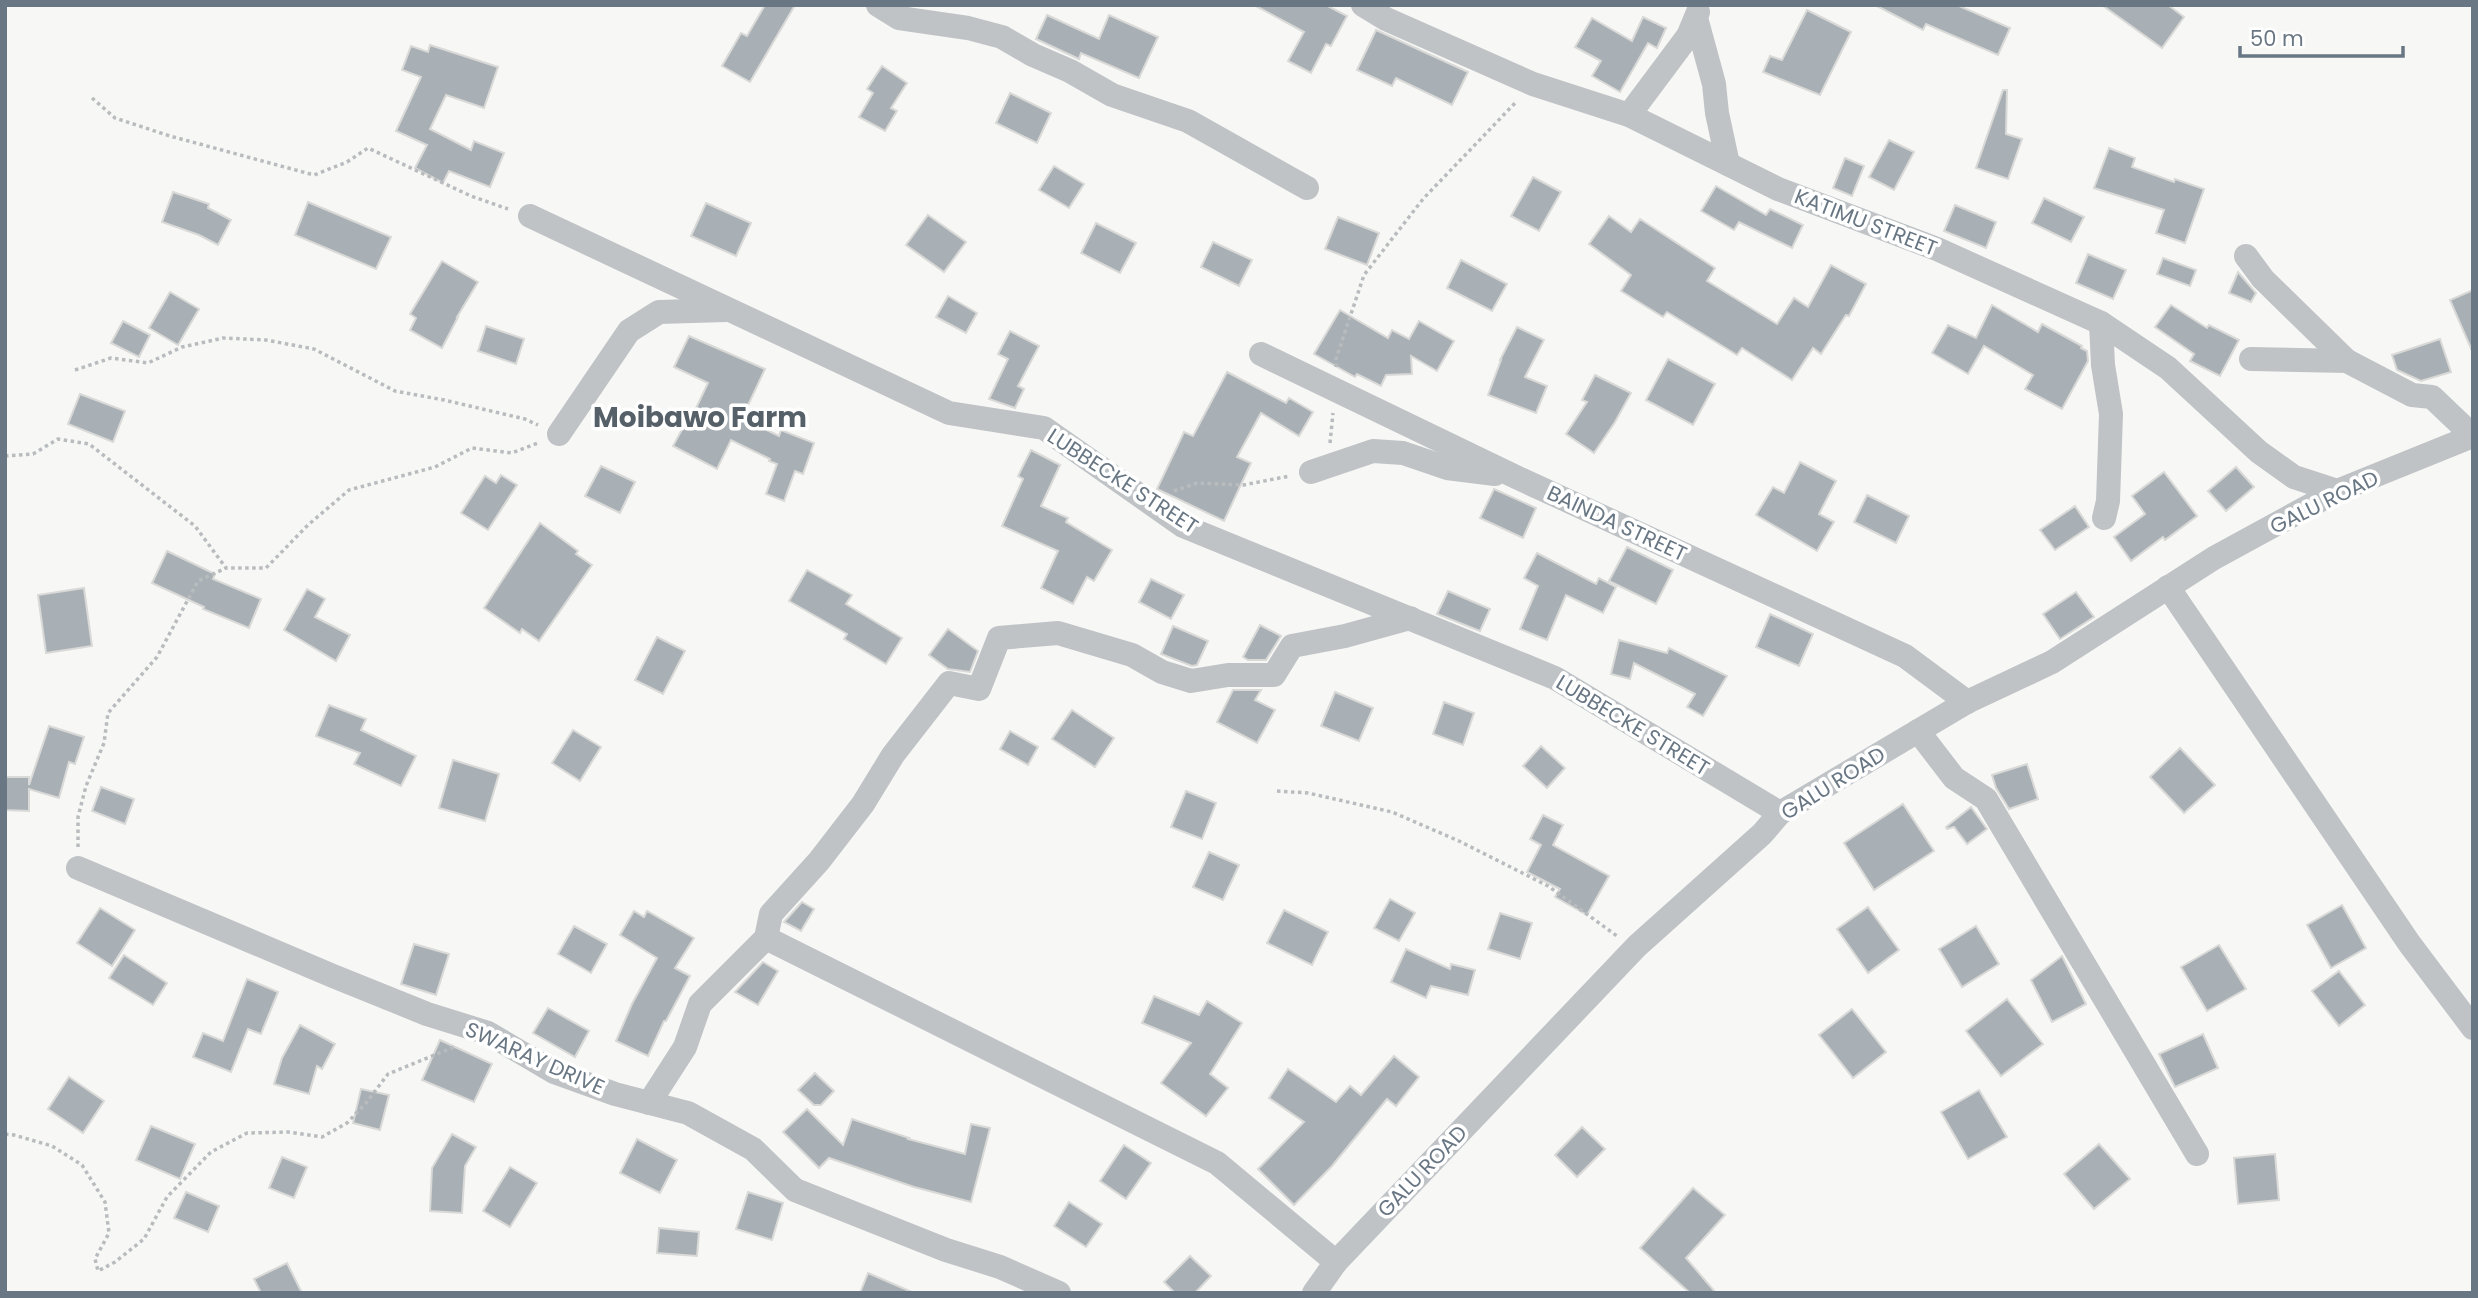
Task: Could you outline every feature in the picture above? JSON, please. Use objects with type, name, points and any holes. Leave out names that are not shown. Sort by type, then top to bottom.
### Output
[{"type":"street","points":[[878,5],[899,18],[968,28],[1002,37],[1112,95],[1188,121],[1307,188]]},
{"type":"street","name":"KATIMU STREET","points":[[1363,5],[1386,19],[1533,84],[1629,115],[1778,189],[1937,248],[2101,323],[2168,368],[2259,452],[2285,471],[2294,477],[2337,491]]},
{"type":"street","points":[[1629,115],[1688,36],[1699,12]]},
{"type":"street","points":[[1699,12],[1728,164]]},
{"type":"street","name":"LUBBECKE STREET","points":[[530,216],[949,413],[1044,428],[1183,526],[1555,678],[1780,813]]},
{"type":"street","points":[[2246,256],[2263,279],[2347,361],[2412,395],[2432,397],[2473,436]]},
{"type":"street","points":[[559,434],[629,331],[659,312],[731,310]]},
{"type":"street","points":[[2101,323],[2103,365],[2111,414],[2108,501],[2104,518]]},
{"type":"street","name":"BAINDA STREET","points":[[1262,354],[1516,477],[1905,656],[1967,702]]},
{"type":"street","points":[[2251,359],[2347,361]]},
{"type":"street","name":"GALU ROAD","points":[[1314,1293],[1336,1262],[1637,946],[1762,834],[1780,813],[1967,702],[2052,662],[2214,558],[2337,491],[2473,436]]},
{"type":"street","points":[[1311,472],[1373,451],[1404,453],[1447,468],[1516,477]]},
{"type":"street","points":[[2168,587],[2409,943],[2473,1028]]},
{"type":"street","points":[[649,1103],[685,1047],[700,1004],[766,938],[771,914],[841,833],[863,804],[893,755],[948,683],[979,690],[999,638],[1058,633],[1132,655],[1162,672],[1191,681],[1228,675],[1274,675],[1292,646],[1346,636],[1410,618]]},
{"type":"street","points":[[1918,731],[1954,778],[1986,799],[2197,1154]]},
{"type":"street","name":"SWARAY DRIVE","points":[[78,868],[345,981],[488,1033],[554,1072],[615,1094],[688,1114],[753,1149],[796,1190],[946,1250],[1000,1267],[1059,1293]]},
{"type":"street","points":[[766,938],[1217,1163],[1336,1262]]},
{"type":"path","points":[[1148,501],[1197,483],[1243,485],[1311,472],[1330,450],[1336,359],[1363,275],[1423,199],[1533,84]]},
{"type":"path","points":[[92,98],[115,118],[170,136],[314,175],[347,162],[368,148],[471,196],[530,216]]},
{"type":"path","points":[[75,370],[111,358],[148,363],[182,347],[223,338],[266,340],[314,349],[394,391],[525,419],[559,434]]},
{"type":"path","points":[[78,868],[78,817],[86,786],[104,743],[108,713],[157,657],[198,581],[226,568],[266,568],[308,525],[349,490],[435,467],[472,448],[512,453],[559,434]]},
{"type":"path","points":[[5,456],[33,454],[58,439],[89,444],[195,526],[226,568]]},
{"type":"path","points":[[1277,791],[1308,793],[1392,812],[1459,841],[1548,886],[1616,936],[1637,946]]},
{"type":"path","points":[[5,1134],[52,1146],[82,1165],[105,1202],[109,1233],[95,1259],[99,1271],[144,1239],[167,1197],[211,1152],[247,1133],[288,1132],[322,1137],[347,1123],[388,1074],[488,1033]]},
{"type":"building","points":[[765,5],[795,5],[750,82],[722,66],[741,33],[747,36]]},
{"type":"building","points":[[1254,5],[1326,5],[1347,16],[1331,46],[1326,44],[1311,73],[1288,61],[1304,32]]},
{"type":"building","points":[[1875,5],[1957,5],[2010,28],[1998,55],[1926,24],[1923,30]]},
{"type":"building","points":[[2102,5],[2168,5],[2184,17],[2162,48]]},
{"type":"building","points":[[1807,10],[1851,32],[1820,95],[1763,72],[1770,56],[1782,60]]},
{"type":"building","points":[[1047,15],[1099,39],[1109,15],[1158,37],[1139,78],[1081,53],[1079,59],[1036,39]]},
{"type":"building","points":[[1643,17],[1666,28],[1657,48],[1648,43],[1620,92],[1592,76],[1601,61],[1575,47],[1592,18],[1632,41]]},
{"type":"building","points":[[1376,30],[1468,72],[1452,105],[1396,78],[1392,86],[1357,70]]},
{"type":"building","points":[[430,45],[498,67],[484,108],[446,95],[430,129],[471,150],[474,141],[504,153],[490,187],[449,171],[443,183],[415,168],[427,145],[396,131],[421,77],[402,70],[411,46],[428,52]]},
{"type":"building","points":[[882,66],[907,83],[891,108],[897,111],[885,131],[859,117],[873,93],[867,89]]},
{"type":"building","points":[[2003,90],[2007,90],[2006,134],[2022,139],[2008,179],[1976,168]]},
{"type":"building","points":[[1010,93],[1051,113],[1037,143],[996,123]]},
{"type":"building","points":[[1889,140],[1914,152],[1894,190],[1869,177]]},
{"type":"building","points":[[2109,148],[2135,158],[2132,167],[2204,189],[2185,243],[2156,233],[2164,210],[2094,188]]},
{"type":"building","points":[[1845,158],[1864,166],[1852,196],[1833,188]]},
{"type":"building","points":[[1054,166],[1084,184],[1069,208],[1039,190]]},
{"type":"building","points":[[1533,177],[1561,192],[1539,231],[1511,216]]},
{"type":"building","points":[[1716,186],[1766,215],[1770,209],[1803,225],[1792,248],[1739,222],[1734,230],[1701,211]]},
{"type":"building","points":[[173,192],[209,204],[208,208],[231,220],[218,245],[162,222]]},
{"type":"building","points":[[2044,198],[2084,217],[2071,242],[2032,223]]},
{"type":"building","points":[[308,202],[391,237],[376,269],[295,235]]},
{"type":"building","points":[[706,203],[751,223],[736,256],[691,236]]},
{"type":"building","points":[[1955,205],[1996,222],[1986,248],[1944,231]]},
{"type":"building","points":[[928,215],[966,242],[944,272],[906,245]]},
{"type":"building","points":[[1609,216],[1631,232],[1640,219],[1715,268],[1707,281],[1777,324],[1794,298],[1808,307],[1831,265],[1866,284],[1849,316],[1846,315],[1821,354],[1813,348],[1792,380],[1742,348],[1737,355],[1667,312],[1663,317],[1621,291],[1631,275],[1589,244]]},
{"type":"building","points":[[1338,217],[1379,233],[1367,265],[1325,249]]},
{"type":"building","points":[[1096,223],[1136,243],[1120,273],[1081,253]]},
{"type":"building","points":[[1213,242],[1252,260],[1239,286],[1201,267]]},
{"type":"building","points":[[2088,254],[2126,270],[2113,299],[2076,283]]},
{"type":"building","points":[[2163,258],[2196,270],[2190,286],[2157,274]]},
{"type":"building","points":[[1461,260],[1507,284],[1492,311],[1447,288]]},
{"type":"building","points":[[442,261],[478,282],[442,348],[410,330],[416,318],[410,314]]},
{"type":"building","points":[[2238,272],[2256,293],[2251,302],[2229,293]]},
{"type":"building","points":[[2473,290],[2473,353],[2450,300]]},
{"type":"building","points":[[170,292],[199,309],[178,345],[149,328]]},
{"type":"building","points":[[948,296],[977,313],[966,333],[936,317]]},
{"type":"building","points":[[1992,305],[2038,332],[2042,324],[2087,351],[2088,361],[2062,409],[2025,389],[2033,375],[1984,346],[1968,374],[1932,353],[1948,325],[1976,338]]},
{"type":"building","points":[[2171,305],[2207,328],[2209,325],[2239,340],[2220,376],[2190,361],[2194,354],[2155,327]]},
{"type":"building","points":[[1340,310],[1388,338],[1392,330],[1409,339],[1419,321],[1454,341],[1437,371],[1411,356],[1412,374],[1386,375],[1381,386],[1357,374],[1355,377],[1314,354]]},
{"type":"building","points":[[123,321],[150,335],[139,357],[111,343]]},
{"type":"building","points":[[486,326],[524,339],[516,364],[478,351]]},
{"type":"building","points":[[1517,327],[1544,340],[1525,377],[1547,386],[1536,413],[1488,395],[1500,360]]},
{"type":"building","points":[[1010,331],[1039,346],[1018,386],[1024,389],[1015,408],[989,399],[1008,359],[998,354]]},
{"type":"building","points":[[689,336],[765,369],[742,418],[779,436],[781,430],[814,443],[803,474],[795,471],[784,501],[766,494],[777,464],[769,461],[770,459],[731,440],[717,469],[673,446],[685,424],[688,425],[708,383],[674,367]]},
{"type":"building","points":[[2440,339],[2451,372],[2421,381],[2397,370],[2392,355]]},
{"type":"building","points":[[1668,359],[1715,384],[1693,425],[1646,400]]},
{"type":"building","points":[[1227,372],[1286,403],[1289,398],[1313,412],[1299,436],[1261,413],[1237,457],[1251,463],[1224,521],[1157,489],[1184,432],[1193,436]]},
{"type":"building","points":[[1595,375],[1631,393],[1594,453],[1566,434],[1587,402],[1582,400]]},
{"type":"building","points":[[80,394],[125,411],[113,442],[68,424]]},
{"type":"building","points":[[1031,450],[1060,465],[1041,506],[1068,518],[1066,522],[1112,550],[1094,581],[1087,577],[1073,604],[1041,588],[1058,551],[1002,526],[1023,479],[1018,476]]},
{"type":"building","points":[[1800,462],[1836,481],[1819,514],[1834,522],[1817,551],[1756,515],[1773,487],[1784,493]]},
{"type":"building","points":[[601,466],[635,482],[620,513],[585,496]]},
{"type":"building","points":[[2236,467],[2254,487],[2226,511],[2208,491]]},
{"type":"building","points":[[2164,472],[2197,516],[2131,561],[2114,537],[2145,514],[2132,496]]},
{"type":"building","points":[[501,475],[517,485],[488,530],[461,513],[485,476],[496,483]]},
{"type":"building","points":[[1494,489],[1536,508],[1523,538],[1480,518]]},
{"type":"building","points":[[1867,495],[1909,516],[1896,543],[1854,522]]},
{"type":"building","points":[[2075,506],[2089,527],[2055,550],[2040,530]]},
{"type":"building","points":[[540,523],[592,565],[539,641],[522,629],[520,633],[484,608]]},
{"type":"building","points":[[1627,547],[1673,570],[1656,604],[1609,581]]},
{"type":"building","points":[[167,551],[215,574],[213,579],[261,599],[249,628],[203,609],[204,607],[152,583]]},
{"type":"building","points":[[1537,553],[1596,584],[1599,578],[1616,587],[1603,613],[1566,595],[1547,640],[1520,629],[1538,586],[1524,578]]},
{"type":"building","points":[[807,570],[852,595],[846,604],[902,638],[886,664],[844,639],[847,634],[789,601]]},
{"type":"building","points":[[1151,579],[1184,595],[1171,619],[1139,602]]},
{"type":"building","points":[[84,588],[92,646],[46,653],[38,595]]},
{"type":"building","points":[[307,589],[325,599],[315,617],[350,635],[336,661],[284,630]]},
{"type":"building","points":[[1448,591],[1490,609],[1480,631],[1437,614]]},
{"type":"building","points":[[2076,592],[2094,617],[2060,639],[2043,614]]},
{"type":"building","points":[[1770,614],[1813,634],[1799,666],[1756,647]]},
{"type":"building","points":[[1260,625],[1281,636],[1266,660],[1248,660],[1243,657]]},
{"type":"building","points":[[1173,626],[1208,641],[1197,665],[1192,666],[1161,654]]},
{"type":"building","points":[[948,629],[978,651],[970,672],[948,669],[929,655]]},
{"type":"building","points":[[657,637],[685,651],[663,694],[635,680]]},
{"type":"building","points":[[1619,640],[1667,653],[1669,648],[1727,676],[1703,716],[1687,707],[1695,694],[1634,663],[1630,679],[1611,674]]},
{"type":"building","points":[[1233,690],[1261,690],[1255,700],[1275,710],[1257,743],[1217,722]]},
{"type":"building","points":[[1335,692],[1373,708],[1359,741],[1321,726]]},
{"type":"building","points":[[1444,702],[1474,713],[1463,745],[1433,734]]},
{"type":"building","points":[[329,705],[366,719],[361,730],[416,756],[401,786],[354,764],[360,753],[316,736]]},
{"type":"building","points":[[1072,710],[1114,738],[1095,767],[1052,739]]},
{"type":"building","points":[[49,726],[84,737],[75,764],[69,762],[59,798],[29,789],[29,811],[5,810],[5,777],[29,777],[29,785]]},
{"type":"building","points":[[573,730],[601,747],[580,781],[552,763]]},
{"type":"building","points":[[1010,731],[1038,747],[1028,765],[1000,749]]},
{"type":"building","points":[[1541,746],[1565,768],[1547,788],[1523,766]]},
{"type":"building","points":[[2180,748],[2215,785],[2184,813],[2150,777]]},
{"type":"building","points":[[453,760],[499,774],[485,821],[439,808]]},
{"type":"building","points":[[2027,764],[2038,799],[2009,809],[1996,788],[1992,775]]},
{"type":"building","points":[[101,787],[134,799],[125,824],[92,811]]},
{"type":"building","points":[[1186,791],[1216,803],[1202,839],[1171,827]]},
{"type":"building","points":[[1903,804],[1934,851],[1874,890],[1844,843]]},
{"type":"building","points":[[1971,807],[1987,829],[1967,844],[1954,827],[1946,827]]},
{"type":"building","points":[[1543,815],[1563,825],[1553,845],[1609,876],[1587,915],[1555,897],[1560,889],[1527,872],[1541,845],[1530,839]]},
{"type":"building","points":[[1209,852],[1239,865],[1223,900],[1193,887]]},
{"type":"building","points":[[1390,899],[1415,913],[1399,941],[1374,928]]},
{"type":"building","points":[[802,902],[814,909],[801,931],[784,922]]},
{"type":"building","points":[[2342,905],[2366,948],[2331,968],[2307,925]]},
{"type":"building","points":[[1868,907],[1899,950],[1868,973],[1837,929]]},
{"type":"building","points":[[100,908],[135,930],[112,966],[77,943]]},
{"type":"building","points":[[1284,910],[1328,932],[1312,965],[1267,943]]},
{"type":"building","points":[[634,911],[644,917],[647,911],[694,938],[675,968],[690,976],[664,1021],[648,1056],[616,1041],[657,958],[620,935]]},
{"type":"building","points":[[1500,913],[1532,923],[1520,959],[1488,949]]},
{"type":"building","points":[[574,926],[607,944],[591,973],[558,954]]},
{"type":"building","points":[[1976,926],[1999,964],[1962,987],[1939,949]]},
{"type":"building","points":[[414,944],[449,954],[436,995],[401,984]]},
{"type":"building","points":[[2219,945],[2246,989],[2207,1011],[2181,967]]},
{"type":"building","points":[[1406,949],[1450,969],[1451,964],[1475,970],[1468,995],[1431,986],[1426,998],[1391,982]]},
{"type":"building","points":[[124,955],[167,983],[153,1005],[109,978]]},
{"type":"building","points":[[2062,956],[2086,1004],[2052,1022],[2031,980]]},
{"type":"building","points":[[763,962],[778,971],[758,1005],[735,992]]},
{"type":"building","points":[[2339,971],[2365,1005],[2339,1026],[2312,991]]},
{"type":"building","points":[[247,979],[278,992],[261,1034],[248,1029],[231,1072],[193,1057],[203,1033],[223,1041]]},
{"type":"building","points":[[1154,996],[1199,1015],[1207,1001],[1242,1023],[1210,1074],[1228,1088],[1206,1116],[1161,1083],[1191,1043],[1142,1023]]},
{"type":"building","points":[[2007,999],[2043,1044],[2001,1076],[1966,1031]]},
{"type":"building","points":[[548,1008],[589,1031],[575,1057],[533,1033]]},
{"type":"building","points":[[1852,1009],[1886,1052],[1853,1078],[1819,1035]]},
{"type":"building","points":[[300,1025],[335,1044],[322,1069],[317,1066],[309,1094],[274,1084],[282,1058]]},
{"type":"building","points":[[2203,1034],[2218,1068],[2175,1087],[2159,1054]]},
{"type":"building","points":[[440,1040],[492,1064],[474,1102],[422,1080]]},
{"type":"building","points":[[1394,1056],[1419,1077],[1396,1106],[1387,1099],[1332,1166],[1294,1205],[1258,1169],[1304,1122],[1269,1098],[1288,1069],[1336,1102],[1350,1086],[1361,1095]]},
{"type":"building","points":[[815,1073],[834,1091],[821,1105],[814,1105],[798,1090]]},
{"type":"building","points":[[69,1077],[104,1101],[83,1133],[48,1109]]},
{"type":"building","points":[[361,1089],[389,1095],[380,1130],[353,1123]]},
{"type":"building","points":[[1979,1090],[2007,1137],[1968,1159],[1941,1112]]},
{"type":"building","points":[[807,1109],[843,1145],[852,1119],[908,1139],[965,1154],[971,1124],[990,1128],[971,1202],[914,1187],[829,1158],[819,1168],[783,1132]]},
{"type":"building","points":[[151,1126],[195,1144],[180,1179],[136,1160]]},
{"type":"building","points":[[1582,1127],[1605,1149],[1577,1177],[1555,1155]]},
{"type":"building","points":[[452,1134],[476,1147],[465,1166],[462,1213],[430,1211],[432,1168]]},
{"type":"building","points":[[637,1139],[677,1160],[660,1193],[620,1173]]},
{"type":"building","points":[[2099,1144],[2130,1179],[2094,1209],[2064,1174]]},
{"type":"building","points":[[1124,1145],[1151,1163],[1126,1199],[1100,1181]]},
{"type":"building","points":[[2275,1154],[2279,1200],[2238,1204],[2234,1158]]},
{"type":"building","points":[[282,1157],[307,1167],[294,1198],[269,1188]]},
{"type":"building","points":[[510,1167],[537,1183],[510,1227],[483,1211]]},
{"type":"building","points":[[1693,1188],[1725,1215],[1686,1258],[1716,1293],[1690,1293],[1640,1248]]},
{"type":"building","points":[[186,1192],[219,1206],[208,1232],[174,1218]]},
{"type":"building","points":[[748,1192],[783,1203],[772,1240],[736,1229]]},
{"type":"building","points":[[1069,1202],[1102,1224],[1086,1247],[1054,1226]]},
{"type":"building","points":[[659,1228],[699,1232],[697,1256],[657,1253]]},
{"type":"building","points":[[1190,1256],[1211,1276],[1195,1293],[1175,1293],[1164,1282]]},
{"type":"building","points":[[287,1263],[302,1293],[261,1293],[254,1279]]},
{"type":"building","points":[[868,1273],[914,1293],[860,1293]]},
{"type":"district","name":"Moibawo Farm","points":[[700,417]]}]
